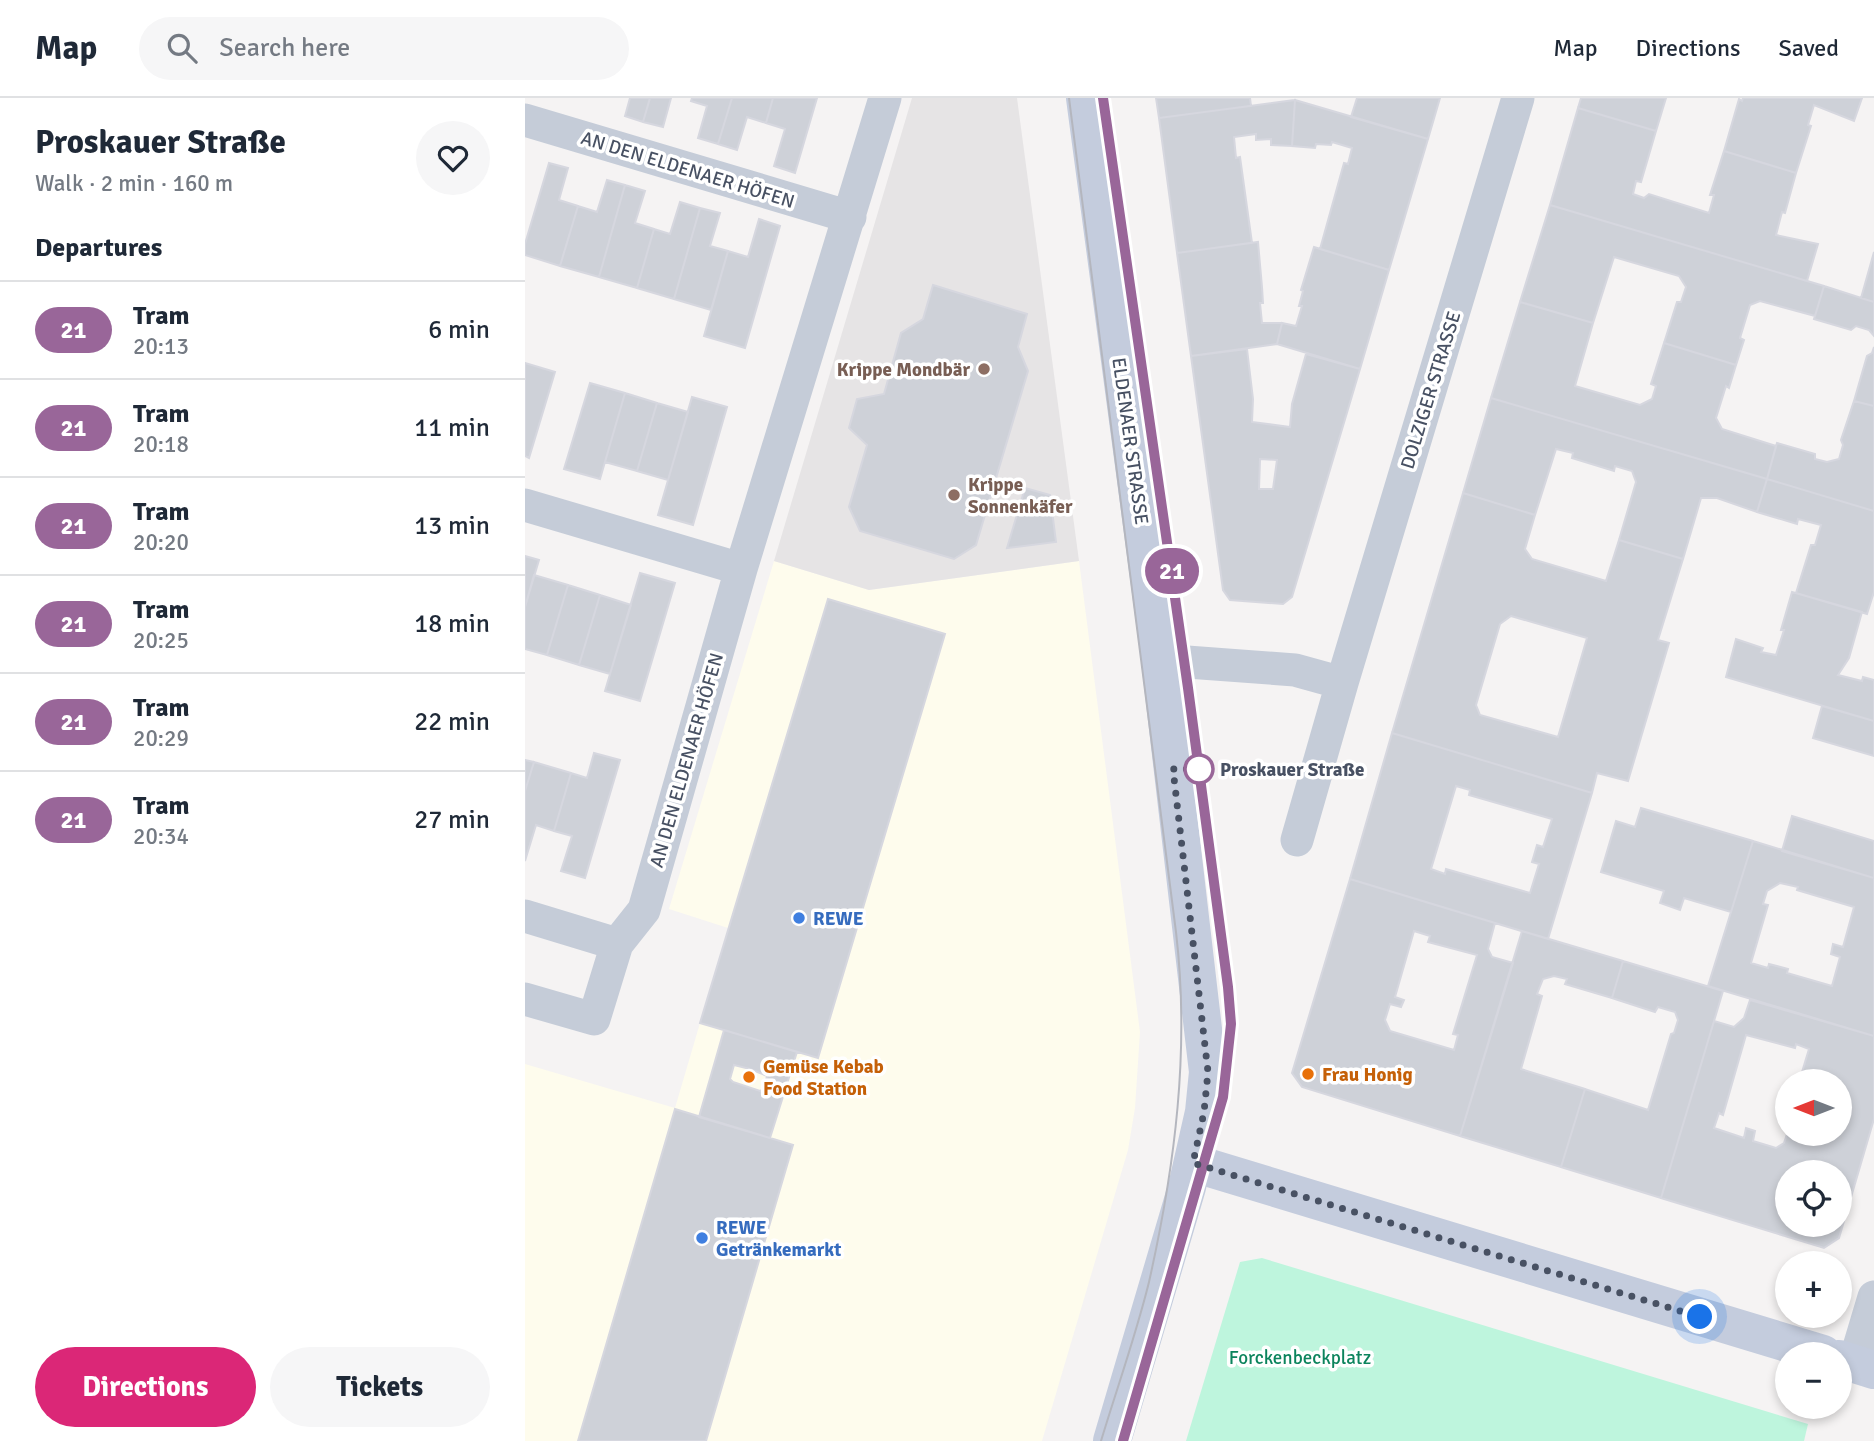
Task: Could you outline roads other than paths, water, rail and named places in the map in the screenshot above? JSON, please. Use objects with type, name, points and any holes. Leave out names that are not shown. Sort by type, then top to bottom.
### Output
[{"type":"street","name":"AN DEN ELDENAER HÖFEN","points":[[617,944],[644,910],[741,569],[885,98]]},
{"type":"street","name":"ELDENAER STRASSE","points":[[1085,98],[1160,660],[1208,1072],[1204,1112],[1193,1163],[1112,1441]]},
{"type":"street","name":"DOLZIGER STRASSE","points":[[1297,840],[1518,98]]},
{"type":"street","name":"AN DEN ELDENAER HÖFEN","points":[[525,120],[850,217]]},
{"type":"street","points":[[525,505],[741,569]]},
{"type":"street","points":[[1160,660],[1294,670],[1342,682]]},
{"type":"street","points":[[525,916],[617,944],[594,1019],[525,999]]},
{"type":"street","points":[[1193,1163],[1782,1342]]},
{"type":"street","points":[[1852,1352],[1874,1297]]},
{"type":"tram line","points":[[1069,98],[1180,976],[1180,1064],[1173,1151],[1166,1195],[1149,1282],[1101,1441]]},
{"type":"tram line","points":[[1103,98],[1199,769],[1231,1024],[1223,1098],[1123,1441]]},
{"type":"tram line","name":"21","points":[[1103,98],[1196,742],[1231,1024],[1223,1097],[1123,1441]]},
{"type":"place","name":"Krippe Mondbär","points":[[984,369]]},
{"type":"place","name":"Krippe Sonnenkäfer","points":[[954,495]]},
{"type":"place","name":"Proskauer Straße","points":[[1199,769]]},
{"type":"place","name":"REWE","points":[[799,918]]},
{"type":"place","name":"Frau Honig","points":[[1308,1074]]},
{"type":"place","name":"Gemüse Kebab Food Station","points":[[749,1077]]},
{"type":"place","name":"REWE Getränkemarkt","points":[[702,1238]]},
{"type":"park label","name":"Forckenbeckplatz","points":[[1300,1357]]}]
